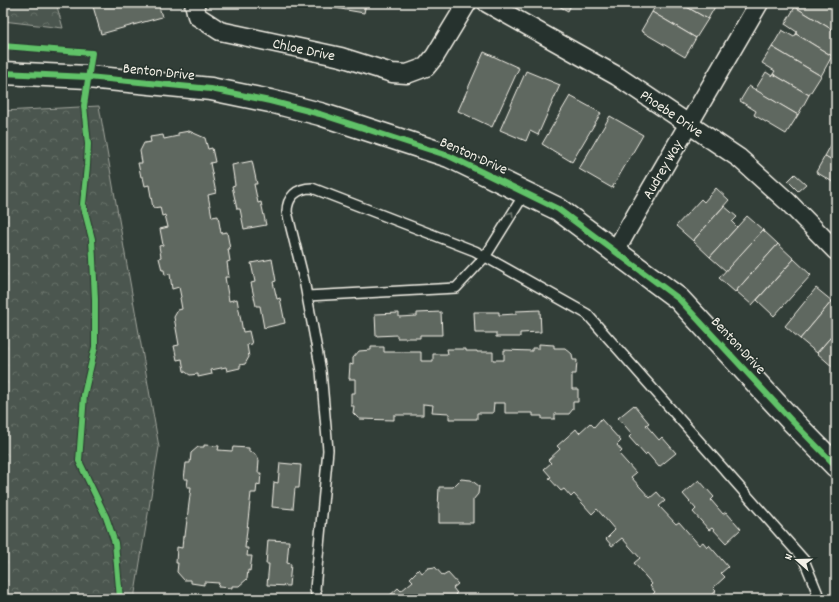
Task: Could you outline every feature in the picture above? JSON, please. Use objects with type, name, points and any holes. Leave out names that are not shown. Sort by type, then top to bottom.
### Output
[{"type":"street","name":"Chloe Drive","points":[[194,3],[197,16],[220,31],[341,56],[392,73],[407,74],[426,67],[446,39],[466,3]]},
{"type":"street","name":"Phoebe Drive","points":[[487,3],[616,76],[739,158],[788,202],[836,251]]},
{"type":"street","name":"Audrey Way","points":[[616,252],[688,124],[759,3]]},
{"type":"street","name":"Benton Drive","points":[[3,72],[211,89],[270,101],[361,127],[449,156],[558,209],[679,299],[791,420],[836,466]]},
{"type":"lane","points":[[316,599],[315,589],[328,450],[321,371],[307,296],[287,212],[289,199],[294,194],[306,188],[312,188],[475,252],[587,314],[804,560],[820,599]]},
{"type":"lane","points":[[307,296],[456,288],[485,257],[525,193]]},
{"type":"green space","points":[[3,3],[56,3],[63,28],[3,21]]},
{"type":"green space","points":[[99,106],[159,447],[134,599],[3,599],[3,111]]},
{"type":"building","points":[[92,3],[158,3],[162,17],[101,34]]},
{"type":"building","points":[[330,3],[366,3],[364,13],[329,7]]},
{"type":"building","points":[[553,3],[572,3],[568,11]]},
{"type":"building","points":[[657,3],[680,3],[708,19],[696,38],[652,12]]},
{"type":"building","points":[[680,3],[717,3],[708,19]]},
{"type":"building","points":[[798,3],[833,3],[836,5],[836,32],[795,7]]},
{"type":"building","points":[[795,7],[836,32],[836,50],[832,56],[796,34],[797,32],[785,24]]},
{"type":"building","points":[[652,12],[696,38],[685,57],[641,31]]},
{"type":"building","points":[[782,30],[794,37],[796,34],[832,56],[821,76],[772,47]]},
{"type":"building","points":[[772,47],[821,76],[809,95],[773,74],[775,71],[762,63]]},
{"type":"building","points":[[484,52],[519,68],[492,127],[458,111]]},
{"type":"building","points":[[526,71],[560,85],[538,135],[530,131],[526,141],[500,130]]},
{"type":"building","points":[[766,72],[772,76],[773,74],[809,95],[798,115],[755,90]]},
{"type":"building","points":[[749,86],[798,115],[786,134],[754,115],[756,111],[740,101]]},
{"type":"building","points":[[570,96],[601,113],[572,162],[542,144]]},
{"type":"building","points":[[610,116],[643,135],[612,188],[579,169]]},
{"type":"building","points":[[189,131],[205,138],[208,149],[212,148],[215,162],[210,163],[216,193],[208,195],[212,217],[218,216],[221,233],[227,232],[230,249],[228,249],[230,261],[227,262],[229,277],[225,277],[229,301],[237,299],[243,332],[249,331],[252,344],[247,345],[249,357],[245,364],[240,365],[240,368],[227,371],[226,367],[211,370],[212,374],[198,377],[198,374],[190,375],[184,371],[182,359],[177,360],[174,346],[179,345],[174,317],[178,310],[182,309],[181,297],[179,287],[172,289],[170,274],[165,275],[159,258],[161,257],[159,246],[163,245],[160,229],[168,227],[165,215],[162,216],[160,207],[153,208],[149,185],[145,186],[143,177],[141,177],[138,163],[142,163],[140,151],[144,143],[151,142],[150,137],[163,135],[164,139],[178,136],[178,133]]},
{"type":"building","points":[[836,136],[836,162],[825,156]]},
{"type":"building","points":[[825,156],[836,162],[836,184],[816,172]]},
{"type":"building","points":[[252,161],[257,184],[254,184],[258,203],[261,202],[266,225],[244,229],[240,209],[237,209],[232,186],[235,185],[232,165]]},
{"type":"building","points":[[795,174],[806,184],[798,191],[788,181]]},
{"type":"building","points":[[716,188],[729,200],[693,241],[676,226],[701,199],[704,202]]},
{"type":"building","points":[[724,206],[737,217],[732,222],[737,227],[710,257],[693,241]]},
{"type":"building","points":[[747,216],[763,230],[726,271],[710,257]]},
{"type":"building","points":[[763,230],[778,244],[735,292],[719,278]]},
{"type":"building","points":[[778,244],[794,259],[752,305],[736,291]]},
{"type":"building","points":[[272,259],[276,281],[273,282],[277,299],[280,298],[285,323],[264,328],[260,306],[256,306],[251,283],[255,282],[251,263]]},
{"type":"building","points":[[794,259],[811,275],[774,316],[757,300]]},
{"type":"building","points":[[816,288],[832,301],[800,339],[785,326]]},
{"type":"building","points":[[832,301],[836,305],[836,331],[817,353],[800,339]]},
{"type":"building","points":[[540,310],[541,332],[520,333],[520,337],[496,337],[496,333],[475,333],[474,312],[499,312],[499,315],[516,314],[516,311]]},
{"type":"building","points":[[441,312],[442,335],[420,335],[420,338],[397,338],[397,335],[376,336],[375,314],[399,313],[399,317],[417,316],[417,313]]},
{"type":"building","points":[[836,331],[836,368],[835,369],[817,353]]},
{"type":"building","points":[[539,344],[554,345],[554,348],[565,348],[572,354],[573,360],[577,360],[576,374],[572,374],[572,389],[578,389],[578,402],[573,402],[573,409],[569,414],[555,414],[555,419],[542,419],[542,416],[533,416],[533,413],[505,413],[505,403],[494,403],[493,413],[477,413],[477,419],[449,419],[449,413],[432,412],[433,405],[423,404],[423,415],[394,415],[394,420],[359,419],[353,413],[354,406],[351,406],[351,393],[355,393],[355,379],[349,379],[350,364],[353,365],[353,358],[359,351],[371,350],[371,347],[384,347],[384,352],[421,352],[421,361],[433,361],[433,354],[448,354],[447,349],[466,349],[466,351],[493,352],[493,360],[504,360],[504,350],[532,351],[532,348],[539,348]]},
{"type":"building","points":[[634,405],[649,423],[646,425],[659,440],[662,437],[676,453],[659,467],[647,453],[645,455],[629,437],[632,434],[618,418]]},
{"type":"building","points":[[601,419],[621,441],[617,445],[622,451],[619,454],[636,473],[631,477],[650,498],[657,492],[665,501],[659,506],[676,524],[679,522],[699,545],[703,542],[707,547],[709,545],[728,567],[721,573],[725,577],[713,588],[716,591],[707,599],[655,599],[652,595],[655,592],[650,586],[652,584],[634,563],[640,558],[622,538],[612,546],[606,539],[615,530],[597,509],[592,514],[574,494],[571,497],[564,489],[561,491],[549,478],[551,477],[544,469],[551,463],[548,460],[560,449],[557,446],[576,429],[579,433],[590,423],[594,427]]},
{"type":"building","points":[[204,445],[219,446],[218,450],[232,451],[233,447],[249,448],[249,452],[254,453],[259,460],[258,473],[261,473],[260,485],[257,484],[256,493],[251,493],[245,548],[248,548],[247,556],[252,556],[250,571],[248,570],[247,579],[239,586],[232,586],[232,588],[218,587],[219,583],[204,582],[204,585],[191,583],[191,580],[184,580],[177,572],[177,547],[182,548],[183,536],[185,536],[191,487],[187,487],[188,479],[184,479],[186,463],[190,463],[191,453],[198,447],[204,447]]},
{"type":"building","points":[[280,463],[301,465],[299,488],[295,488],[293,509],[272,507],[274,482],[278,483]]},
{"type":"building","points":[[461,479],[471,480],[479,486],[478,494],[473,500],[473,523],[439,523],[439,487],[453,487]]},
{"type":"building","points":[[699,480],[714,497],[711,500],[723,514],[726,512],[741,529],[726,543],[712,528],[709,530],[693,512],[696,509],[683,494]]},
{"type":"building","points":[[268,540],[289,541],[287,563],[291,564],[289,586],[267,585],[269,564],[266,564]]},
{"type":"building","points":[[435,567],[443,576],[448,573],[458,584],[453,588],[459,599],[390,599],[388,597],[398,588],[401,591],[413,581],[410,578],[419,569],[422,573],[428,568]]},
{"type":"cycle path","points":[[3,46],[92,53],[84,106],[88,144],[83,204],[92,239],[95,299],[95,347],[84,395],[79,461],[106,517],[115,543],[120,599]]},
{"type":"cycle path","points":[[3,73],[88,77],[211,89],[270,101],[320,114],[449,156],[558,209],[679,299],[791,420],[836,466]]}]
